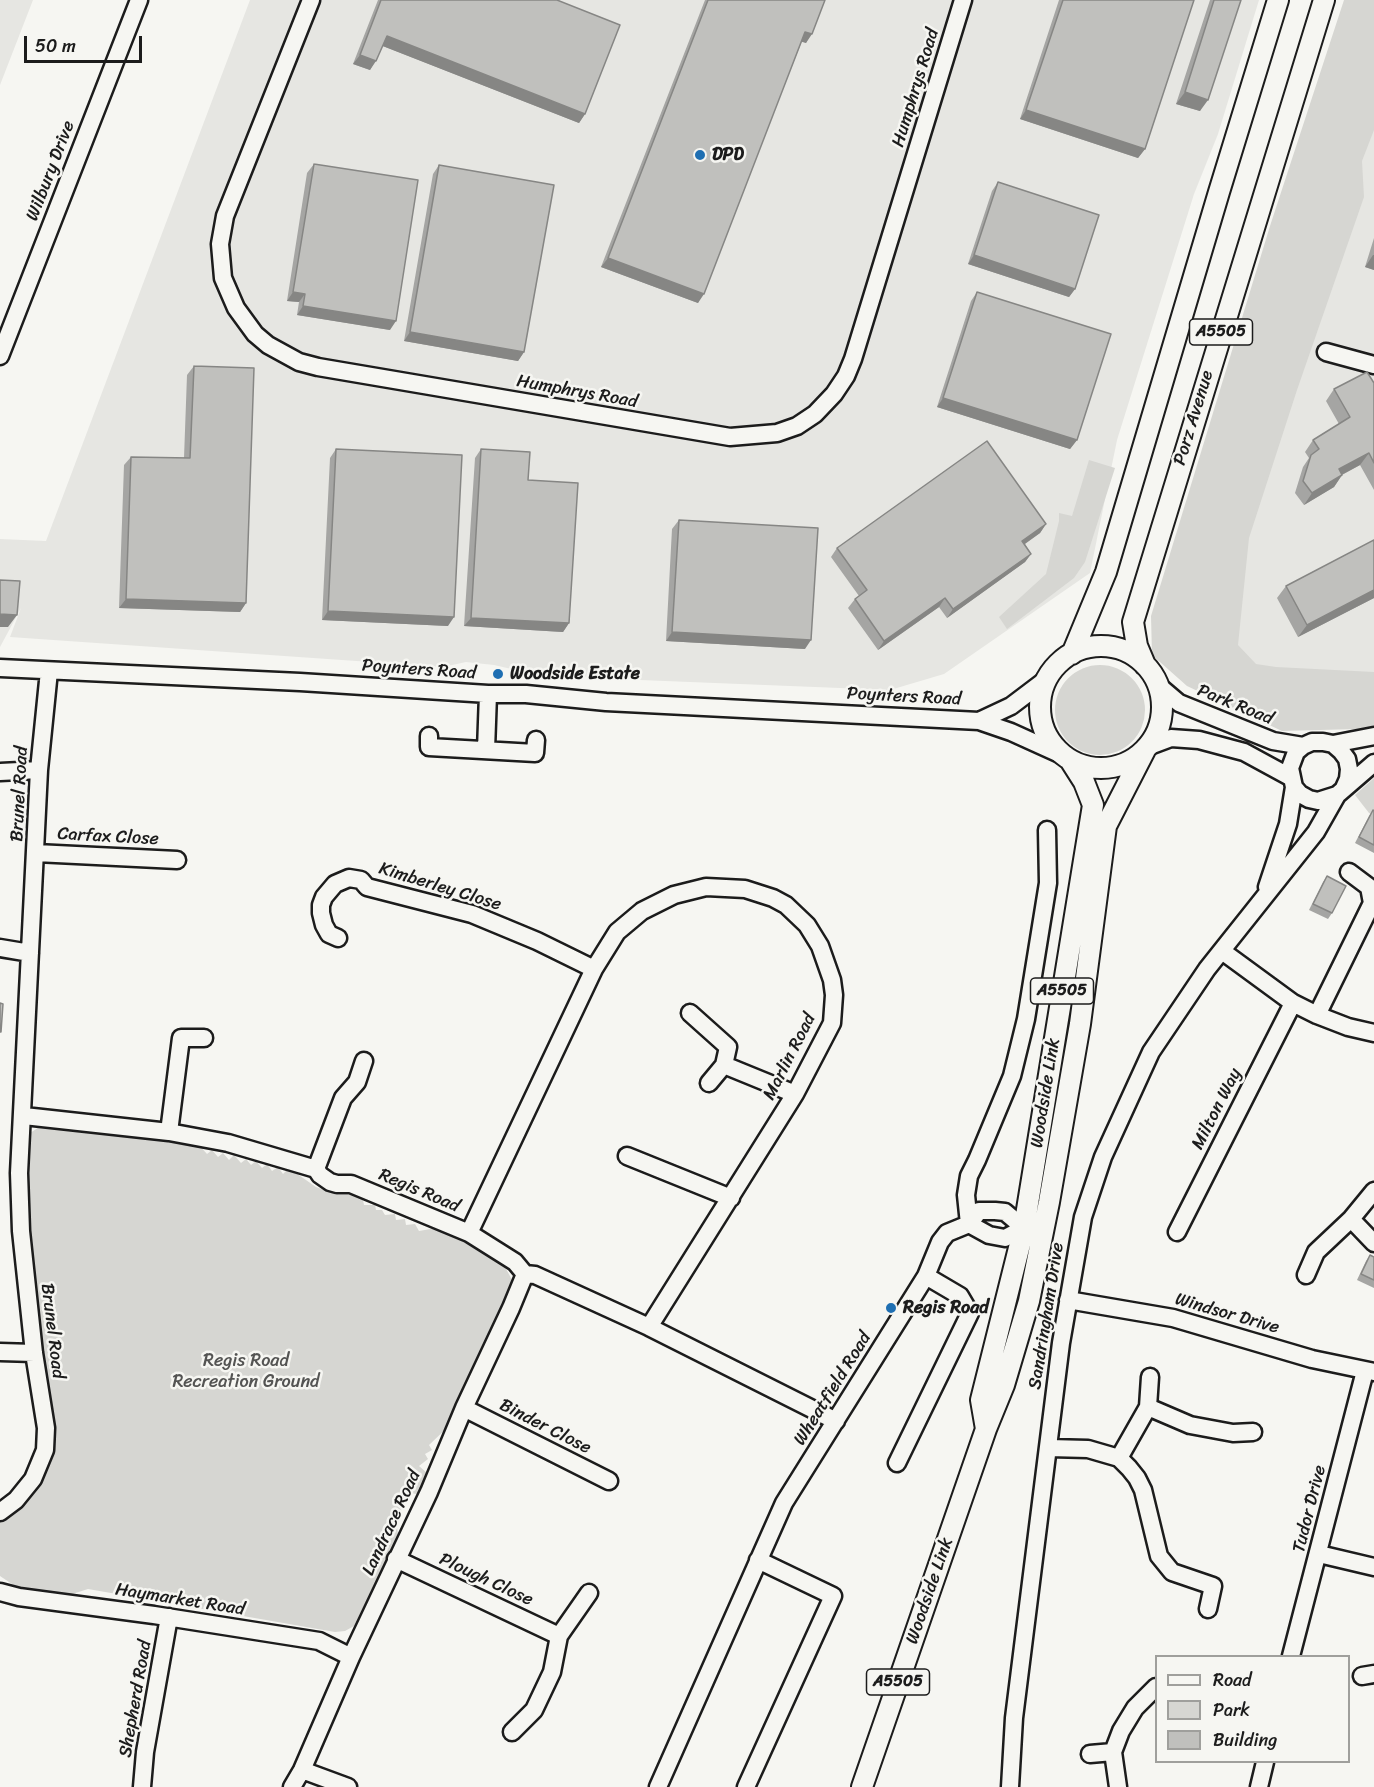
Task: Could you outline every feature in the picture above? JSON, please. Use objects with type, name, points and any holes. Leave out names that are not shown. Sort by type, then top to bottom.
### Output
[{"type":"main road","name":"A5505","points":[[1072,654],[1106,572],[1278,0]]},
{"type":"main road","name":"Porz Avenue","points":[[1145,665],[1137,646],[1133,622],[1324,0]]},
{"type":"main road","points":[[1111,647],[1133,655],[1145,665],[1159,686],[1162,702],[1161,718],[1156,734],[1146,749],[1132,760],[1117,766],[1101,768],[1085,766],[1067,758],[1052,744],[1044,729],[1040,711],[1041,694],[1047,678],[1062,660],[1072,654],[1087,648],[1111,647]]},
{"type":"main road","name":"Woodside Link","points":[[1033,1230],[1049,1202],[1080,1024],[1106,826],[1146,749]]},
{"type":"main road","name":"Woodside Link","points":[[862,1787],[986,1429],[981,1400],[1033,1230],[1040,1137],[1093,805],[1084,782],[1067,758]]},
{"type":"street","name":"Wilbury Drive","points":[[0,356],[139,0]]},
{"type":"street","name":"Humphrys Road","points":[[311,0],[225,216],[221,252],[223,278],[236,308],[255,334],[268,345],[299,362],[318,367],[730,437],[777,433],[797,426],[815,414],[834,394],[846,376],[963,0]]},
{"type":"street","points":[[1326,352],[1374,365]]},
{"type":"street","name":"Poynters Road","points":[[0,668],[260,680],[488,694],[525,694],[606,702],[980,721],[1011,732],[1067,758]]},
{"type":"street","name":"Brunel Road","points":[[0,1512],[16,1500],[33,1479],[45,1450],[46,1428],[34,1353],[21,1232],[19,1173],[24,1116],[39,770],[49,671]]},
{"type":"street","name":"Poynters Road","points":[[980,721],[1011,706],[1047,678]]},
{"type":"street","name":"Park Road","points":[[1159,686],[1179,704],[1274,741],[1303,746]]},
{"type":"street","points":[[486,750],[488,694]]},
{"type":"street","points":[[429,736],[429,747],[535,753],[536,740]]},
{"type":"street","points":[[1332,744],[1374,736]]},
{"type":"street","points":[[1146,749],[1171,738],[1199,740],[1244,752],[1292,782],[1300,794],[1318,801],[1328,800],[1340,792],[1374,763]]},
{"type":"street","points":[[1292,782],[1292,760],[1303,746],[1323,741],[1341,750],[1347,759],[1348,779],[1340,792]]},
{"type":"street","points":[[0,772],[39,770]]},
{"type":"street","name":"Sandringham Drive","points":[[1263,899],[1288,824],[1292,782]]},
{"type":"street","name":"Sandringham Drive","points":[[1010,1787],[1014,1718],[1068,1300],[1083,1217],[1103,1157],[1151,1052],[1208,969],[1316,832],[1340,792]]},
{"type":"street","points":[[1033,1230],[1005,1238],[989,1235],[969,1224],[966,1195],[969,1176],[1012,1076],[1026,1019],[1048,883],[1047,830]]},
{"type":"street","name":"Carfax Close","points":[[36,853],[177,860]]},
{"type":"street","points":[[1317,1016],[1372,903],[1369,886],[1348,872]]},
{"type":"street","name":"Kimberley Close","points":[[338,938],[329,934],[324,925],[321,905],[324,897],[336,884],[349,878],[361,880],[367,887],[472,914],[537,941],[594,969]]},
{"type":"street","name":"Marlin Road","points":[[469,1233],[594,969],[617,932],[642,911],[674,895],[706,887],[745,889],[773,898],[786,905],[814,934],[828,968],[834,995],[833,1017],[829,1030],[795,1094],[649,1328]]},
{"type":"street","points":[[0,948],[30,953]]},
{"type":"street","points":[[1222,951],[1293,1003],[1317,1016],[1374,1033]]},
{"type":"street","name":"Milton Way","points":[[1176,1232],[1293,1003]]},
{"type":"street","points":[[690,1013],[728,1047],[724,1065],[709,1083]]},
{"type":"street","points":[[169,1132],[181,1038],[204,1038]]},
{"type":"street","points":[[315,1169],[343,1098],[357,1083],[364,1061]]},
{"type":"street","points":[[724,1065],[795,1094]]},
{"type":"street","name":"Regis Road","points":[[24,1116],[169,1132],[228,1143],[315,1169],[330,1182],[351,1184],[469,1233],[515,1263],[525,1274],[535,1275],[649,1328],[836,1421]]},
{"type":"street","points":[[627,1156],[731,1198]]},
{"type":"street","points":[[1306,1275],[1316,1252],[1352,1220],[1374,1191]]},
{"type":"street","name":"Wheatfield Road","points":[[658,1787],[784,1503],[926,1276],[940,1242],[947,1233],[969,1224],[979,1211],[1005,1212],[1033,1230]]},
{"type":"street","points":[[1352,1220],[1374,1242]]},
{"type":"street","name":"Landrace Road","points":[[292,1787],[302,1770],[351,1657],[429,1491],[525,1274]]},
{"type":"street","points":[[897,1463],[970,1313],[960,1296],[926,1276]]},
{"type":"street","name":"Windsor Drive","points":[[1068,1300],[1173,1318],[1263,1345],[1370,1371]]},
{"type":"street","points":[[0,1352],[34,1353]]},
{"type":"street","name":"Tudor Drive","points":[[1291,1655],[1370,1371]]},
{"type":"street","points":[[1119,1458],[1148,1407],[1150,1377]]},
{"type":"street","points":[[1148,1407],[1191,1425],[1233,1433],[1253,1432]]},
{"type":"street","name":"Binder Close","points":[[464,1408],[609,1481]]},
{"type":"street","points":[[1049,1448],[1088,1449],[1119,1458],[1137,1478],[1143,1490],[1159,1556],[1164,1564],[1172,1572],[1213,1586],[1208,1609]]},
{"type":"street","points":[[1319,1554],[1374,1567]]},
{"type":"street","name":"Plough Close","points":[[396,1559],[559,1636]]},
{"type":"street","points":[[746,1787],[833,1596],[758,1560]]},
{"type":"street","name":"Haymarket Road","points":[[0,1592],[19,1597],[169,1617],[319,1641],[351,1657]]},
{"type":"street","points":[[512,1732],[534,1710],[552,1672],[559,1636],[590,1593]]},
{"type":"street","name":"Shepherd Road","points":[[142,1787],[145,1752],[169,1617]]},
{"type":"street","points":[[1118,1787],[1113,1752],[1121,1731],[1135,1708],[1155,1688]]},
{"type":"street","points":[[1090,1755],[1113,1752]]},
{"type":"street","points":[[1259,1787],[1265,1763]]},
{"type":"street","points":[[302,1770],[348,1787]]},
{"type":"shaded area","points":[[0,0],[33,0],[0,85]]},
{"type":"shaded area","points":[[250,0],[1259,0],[1218,134],[1194,194],[1117,440],[1090,573],[944,674],[890,690],[615,679],[529,673],[494,665],[466,662],[443,667],[10,637],[21,608],[0,647],[0,539],[46,541]]},
{"type":"shaded area","points":[[1374,53],[1374,685],[1288,687],[1228,657],[1226,542]]},
{"type":"green space","points":[[1344,0],[1374,0],[1374,130],[1362,161],[1364,197],[1297,390],[1249,538],[1238,645],[1256,664],[1374,672],[1374,726],[1358,729],[1282,731],[1187,686],[1152,655],[1151,616],[1270,226]]},
{"type":"green space","points":[[1089,460],[1115,468],[1085,562],[1074,578],[1007,629],[999,617],[1046,574],[1059,513],[1072,516]]},
{"type":"green space","points":[[1100,665],[1117,669],[1132,678],[1141,693],[1145,710],[1141,727],[1132,742],[1117,751],[1100,755],[1083,751],[1068,742],[1059,727],[1055,710],[1059,693],[1068,678],[1083,669]]},
{"type":"green space","points":[[1374,778],[1374,815],[1369,813],[1355,795]]},
{"type":"green space","name":"Regis Road Recreation Ground","points":[[44,1124],[83,1127],[199,1145],[207,1154],[212,1150],[218,1157],[223,1153],[229,1160],[234,1155],[241,1163],[246,1159],[251,1165],[256,1161],[262,1168],[267,1164],[272,1171],[278,1167],[283,1174],[287,1170],[283,1164],[316,1187],[338,1195],[364,1195],[372,1199],[363,1200],[364,1205],[375,1205],[376,1210],[382,1210],[385,1215],[395,1214],[396,1220],[405,1219],[406,1225],[415,1224],[419,1231],[436,1228],[467,1240],[505,1267],[514,1285],[450,1425],[429,1445],[432,1450],[425,1454],[428,1459],[419,1466],[427,1473],[418,1494],[407,1493],[407,1502],[401,1503],[402,1512],[396,1515],[398,1536],[354,1626],[345,1631],[335,1632],[88,1589],[66,1596],[51,1596],[15,1586],[0,1576],[0,1519],[14,1509],[53,1422],[29,1268],[26,1144],[30,1133]]},
{"type":"building","points":[[381,0],[557,0],[620,25],[585,114],[387,36],[376,61],[360,55]]},
{"type":"building","name":"DPD","points":[[708,0],[825,0],[812,34],[805,32],[704,294],[608,258]]},
{"type":"building","points":[[1063,0],[1194,0],[1145,149],[1026,110]]},
{"type":"building","points":[[1214,0],[1241,0],[1208,100],[1185,92]]},
{"type":"building","points":[[314,164],[418,180],[396,321],[303,306],[305,294],[293,292]]},
{"type":"building","points":[[439,165],[554,185],[524,352],[410,332]]},
{"type":"building","points":[[998,182],[1099,215],[1075,289],[974,255]]},
{"type":"building","points":[[977,292],[1111,334],[1077,440],[943,398]]},
{"type":"building","points":[[194,366],[254,368],[246,603],[126,599],[131,457],[190,458]]},
{"type":"building","points":[[1367,372],[1374,383],[1374,463],[1369,453],[1339,469],[1342,475],[1312,493],[1303,481],[1311,455],[1319,449],[1313,440],[1350,417],[1334,389]]},
{"type":"building","points":[[987,441],[1046,524],[1022,541],[1031,554],[953,609],[945,598],[884,641],[855,599],[867,590],[837,548]]},
{"type":"building","points":[[336,449],[462,455],[454,617],[328,611]]},
{"type":"building","points":[[481,449],[530,452],[528,480],[578,483],[569,623],[471,618]]},
{"type":"building","points":[[679,520],[818,528],[811,640],[672,632]]},
{"type":"building","points":[[1374,540],[1374,590],[1307,625],[1286,586]]},
{"type":"building","points":[[0,580],[20,581],[17,615],[0,614]]},
{"type":"building","points":[[1374,811],[1374,845],[1359,837]]},
{"type":"building","points":[[1327,876],[1346,886],[1332,913],[1313,904]]},
{"type":"building","points":[[0,1003],[3,1004],[1,1032],[0,1032]]},
{"type":"building","points":[[1370,1255],[1374,1257],[1374,1280],[1361,1274]]},
{"type":"place","name":"DPD","points":[[700,155]]},
{"type":"place","name":"Woodside Estate","points":[[498,674]]},
{"type":"place","name":"Regis Road","points":[[891,1308]]}]
